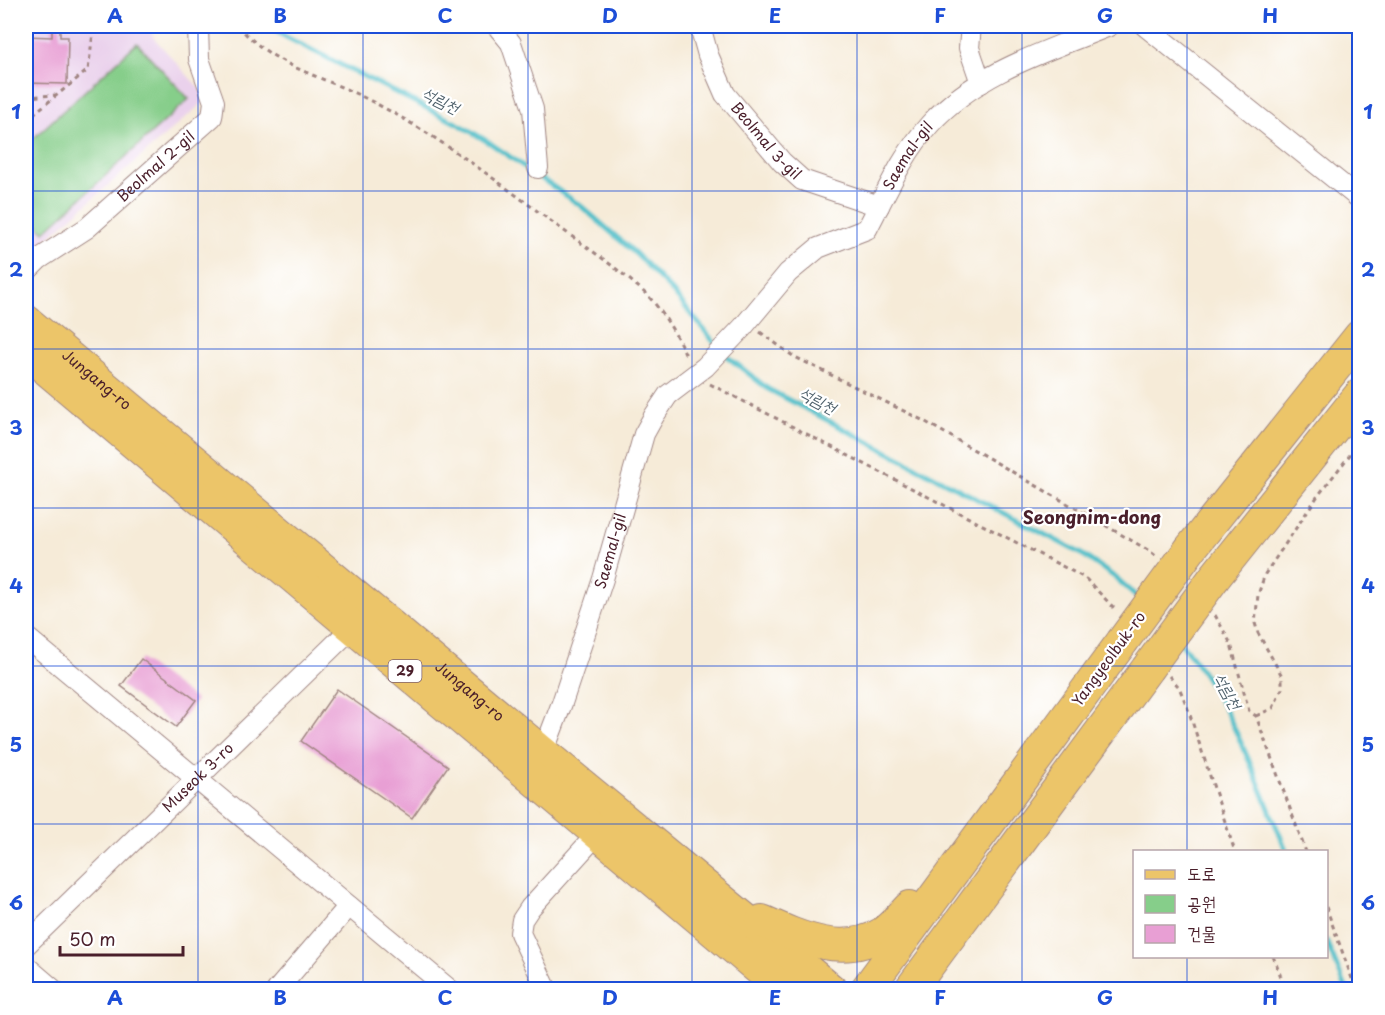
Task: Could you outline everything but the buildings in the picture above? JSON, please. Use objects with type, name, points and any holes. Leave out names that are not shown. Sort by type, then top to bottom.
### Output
[{"type":"main road","name":"Jungang-ro","points":[[26,321],[362,618],[598,833],[774,985]]},
{"type":"main road","name":"Yangyeolbuk-ro","points":[[866,990],[1121,629],[1191,548],[1359,336]]},
{"type":"main road","name":"Jungang-ro","points":[[26,352],[362,618],[543,753],[831,990]]},
{"type":"main road","points":[[910,990],[1156,669],[1214,578],[1359,395]]},
{"type":"main road","points":[[726,903],[792,934],[814,941],[844,946],[856,945],[885,932],[916,902],[926,906]]},
{"type":"main road","points":[[938,990],[957,926]]},
{"type":"street","name":"Beolmal 2-gil","points":[[26,272],[39,259],[87,228],[212,117],[214,102],[199,59],[198,26]]},
{"type":"street","points":[[497,26],[510,43],[533,109],[538,168]]},
{"type":"street","name":"Beolmal 3-gil","points":[[700,26],[708,55],[725,94],[782,162],[802,180],[879,206]]},
{"type":"street","points":[[971,26],[969,48],[981,83]]},
{"type":"street","name":"Saemal-gil","points":[[543,753],[603,579],[644,434],[668,395],[699,371],[746,324],[788,273],[818,248],[867,229],[908,154],[931,123],[957,100],[995,73],[1109,26]]},
{"type":"street","points":[[1145,26],[1359,200]]},
{"type":"street","name":"Museok 3-ro","points":[[26,945],[362,618]]},
{"type":"street","points":[[26,637],[450,990]]},
{"type":"street","points":[[547,990],[520,933],[522,920],[530,908],[598,833]]},
{"type":"street","points":[[277,990],[349,906]]},
{"type":"street","points":[[26,966],[54,990]]},
{"type":"path","points":[[26,120],[88,70],[94,26]]},
{"type":"path","points":[[238,26],[253,42],[291,66],[366,98],[412,123],[501,184],[602,258],[647,295],[699,371],[872,466],[1085,578],[1121,629]]},
{"type":"path","points":[[26,97],[57,95]]},
{"type":"path","points":[[746,324],[793,356],[924,421],[1073,505],[1157,557]]},
{"type":"path","points":[[1256,716],[1273,708],[1282,689],[1282,676],[1258,633],[1255,623],[1258,595],[1265,574],[1317,497],[1359,442]]},
{"type":"path","points":[[1213,611],[1231,644],[1249,711],[1256,716],[1305,850]]},
{"type":"path","points":[[1156,669],[1179,687],[1234,850]]},
{"type":"path","points":[[1328,912],[1358,990]]},
{"type":"path","points":[[1273,958],[1286,990]]},
{"type":"shaded area","points":[[26,26],[151,26],[153,37],[208,98],[26,257]]},
{"type":"green space","points":[[137,43],[189,99],[44,232],[26,212],[26,145]]},
{"type":"waterway","name":"석림천","points":[[268,26],[462,126],[581,206],[636,254],[673,292],[718,347]]},
{"type":"waterway","name":"석림천","points":[[724,354],[768,389],[1080,553],[1116,578],[1141,600]]},
{"type":"waterway","name":"석림천","points":[[1180,642],[1198,665],[1228,716],[1286,850]]},
{"type":"waterway","name":"석림천","points":[[1328,946],[1347,990]]},
{"type":"district","name":"Seongnim-dong","points":[[1092,518]]}]
